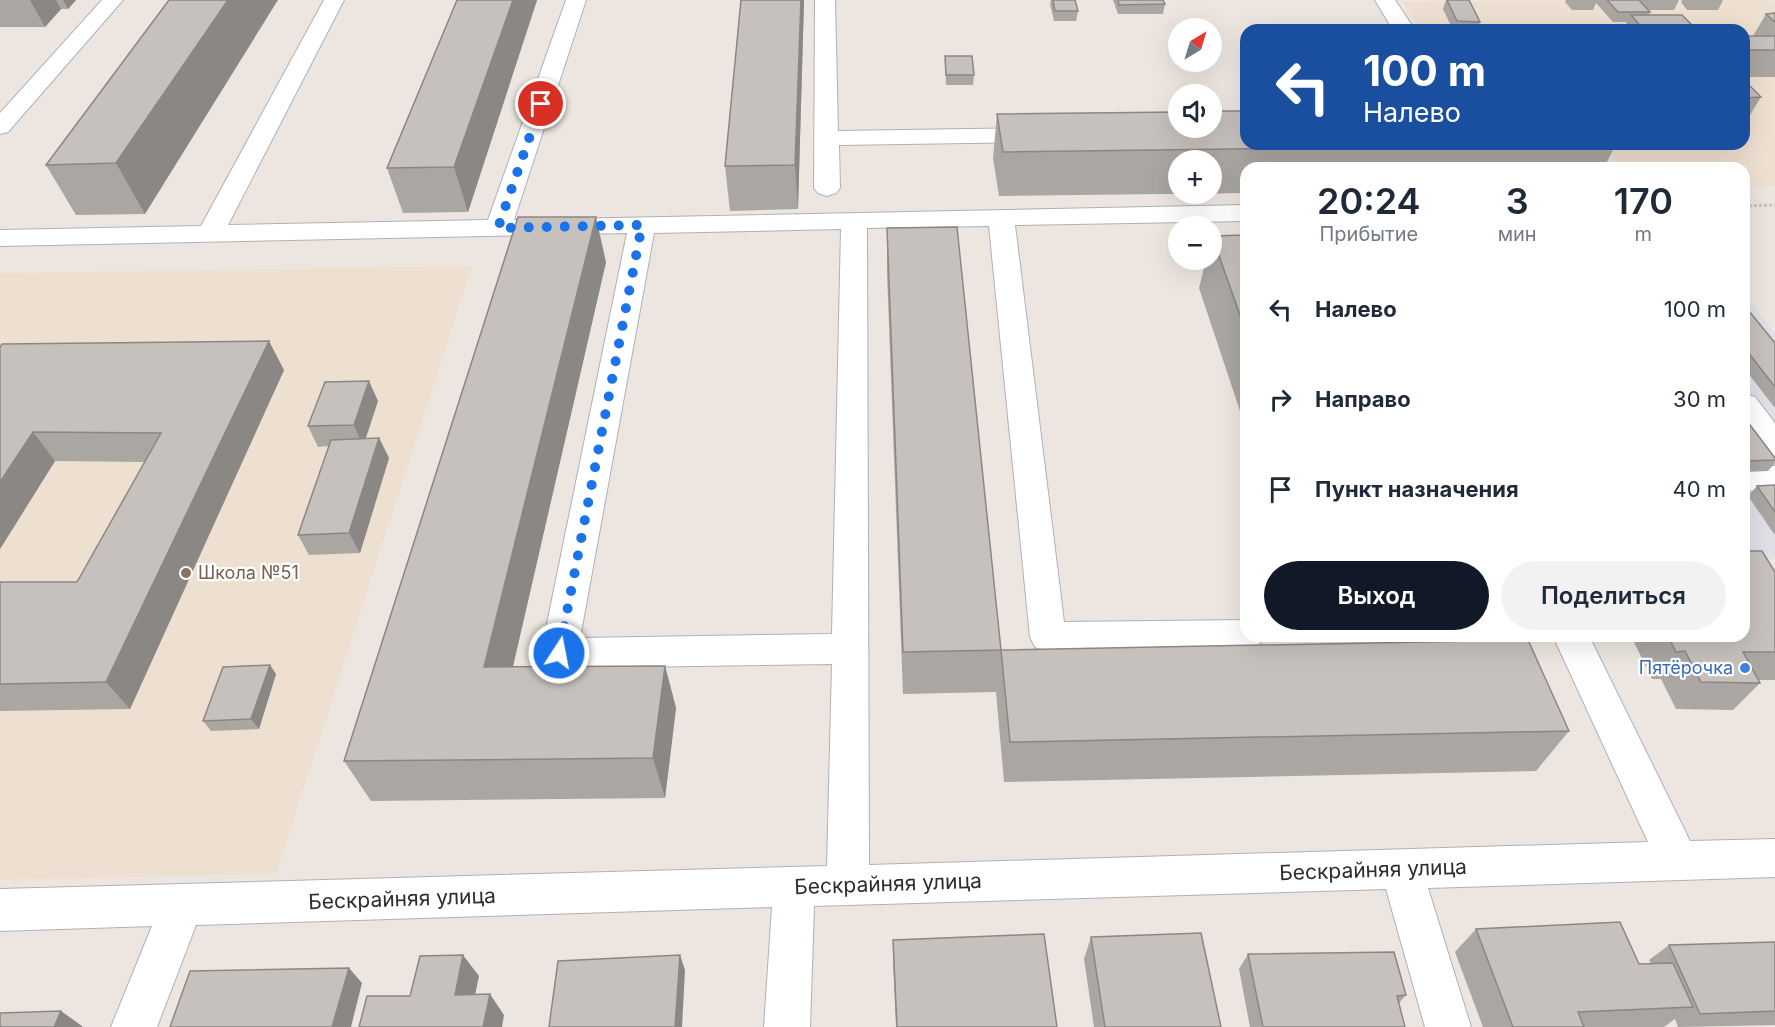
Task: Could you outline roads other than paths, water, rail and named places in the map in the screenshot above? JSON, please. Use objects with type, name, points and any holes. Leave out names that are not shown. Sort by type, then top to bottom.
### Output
[{"type":"street","points":[[3,120],[113,0]]},
{"type":"street","points":[[210,234],[334,0]]},
{"type":"street","points":[[498,228],[576,0]]},
{"type":"street","points":[[825,0],[827,188]]},
{"type":"street","points":[[1385,0],[1400,24]]},
{"type":"street","points":[[826,138],[1060,135]]},
{"type":"street","points":[[0,238],[1240,213]]},
{"type":"street","points":[[1001,218],[1048,637],[1240,635]]},
{"type":"street","points":[[848,886],[854,221]]},
{"type":"street","points":[[642,225],[559,653],[850,649]]},
{"type":"street","points":[[1750,412],[1775,446]]},
{"type":"street","points":[[1750,479],[1775,478]]},
{"type":"street","points":[[1574,642],[1678,861]]},
{"type":"street","name":"Бескрайняя улица","points":[[0,910],[1775,858]]},
{"type":"street","points":[[1401,869],[1448,1027]]},
{"type":"street","points":[[788,1027],[794,887]]},
{"type":"street","points":[[134,1027],[182,905]]},
{"type":"place","name":"Школа №51","points":[[186,573]]},
{"type":"place","name":"Пятёрочка","points":[[1745,668]]}]
